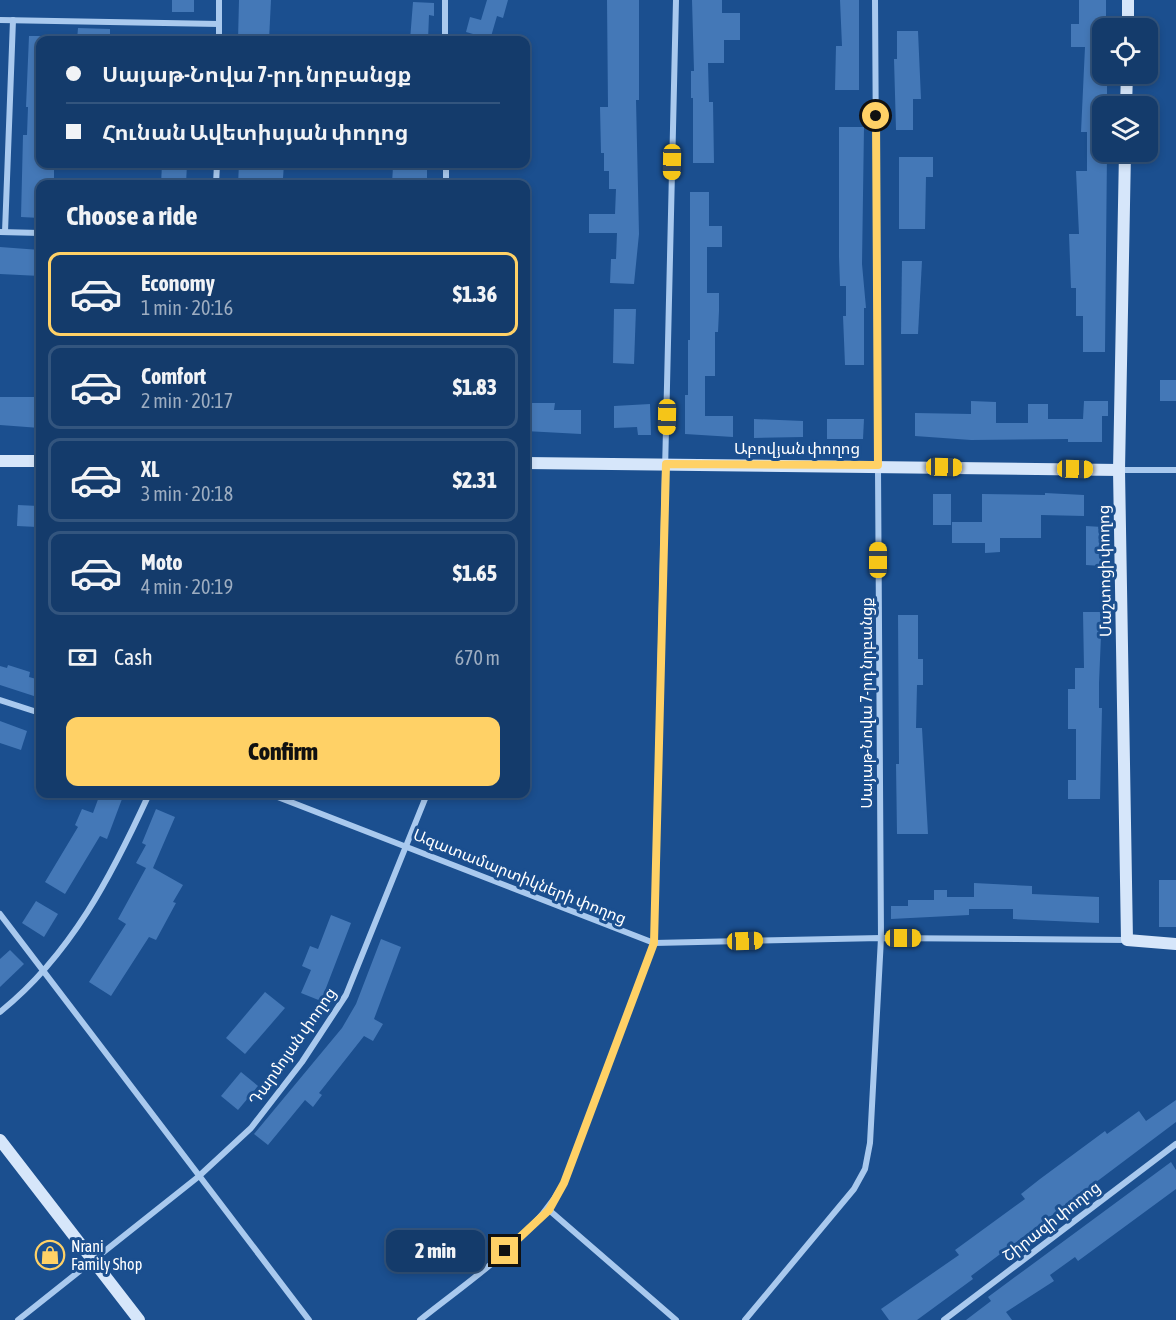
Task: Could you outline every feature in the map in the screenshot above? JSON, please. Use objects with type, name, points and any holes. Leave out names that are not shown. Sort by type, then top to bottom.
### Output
[{"type":"main road","points":[[1128,0],[1128,18]]},
{"type":"main road","name":"Մաշտոցի փողոց","points":[[1125,162],[1119,470],[1127,940]]},
{"type":"main road","points":[[0,461],[36,461]]},
{"type":"main road","name":"Աբովյան փողոց","points":[[530,463],[878,465],[1119,470]]},
{"type":"main road","points":[[1127,940],[1176,944]]},
{"type":"main road","points":[[0,1140],[139,1320]]},
{"type":"street","points":[[219,0],[219,36]]},
{"type":"street","points":[[445,0],[445,36]]},
{"type":"street","points":[[420,1320],[522,1237],[549,1210],[564,1183],[654,943],[676,0]]},
{"type":"street","name":"Սայաթ-Նովա 7-րդ նրբանցք","points":[[746,1320],[854,1189],[865,1169],[870,1143],[881,938],[876,0]]},
{"type":"street","points":[[0,20],[219,24]]},
{"type":"street","points":[[13,20],[3,232],[36,233]]},
{"type":"street","name":"Աբովյան փողոց","points":[[1119,470],[1176,470]]},
{"type":"street","points":[[0,700],[36,712]]},
{"type":"street","points":[[0,1012],[42,972],[83,921],[121,854],[146,798]]},
{"type":"street","name":"Ազատամարտիկների փողոց","points":[[281,798],[407,845],[654,943],[881,938],[1127,940]]},
{"type":"street","name":"Դարմոյան փողոց","points":[[18,1320],[94,1262],[198,1177],[251,1128],[302,1062],[346,995],[425,798]]},
{"type":"street","points":[[0,914],[309,1320]]},
{"type":"street","name":"Շիրազի փողոց","points":[[944,1320],[1176,1144]]},
{"type":"street","points":[[549,1210],[676,1320]]},
{"type":"building","points":[[172,0],[194,0],[194,12],[172,12]]},
{"type":"building","points":[[239,0],[271,0],[269,36],[238,36]]},
{"type":"building","points":[[487,0],[508,0],[503,18],[497,16],[491,36],[473,36],[473,34],[466,32],[470,17],[481,20]]},
{"type":"building","points":[[607,0],[639,0],[639,100],[636,100],[639,234],[634,284],[610,283],[611,259],[616,259],[617,233],[589,233],[589,214],[615,214],[616,189],[609,189],[609,171],[604,171],[604,153],[601,153],[600,107],[608,107]]},
{"type":"building","points":[[692,0],[722,0],[722,13],[740,13],[740,40],[724,40],[724,63],[708,63],[709,102],[713,102],[714,163],[693,163]]},
{"type":"building","points":[[840,0],[859,0],[859,90],[835,90],[836,46],[842,46]]},
{"type":"building","points":[[1079,0],[1106,0],[1106,18],[1092,18],[1092,84],[1107,84],[1107,96],[1092,96],[1092,162],[1107,162],[1105,352],[1083,352],[1083,316],[1076,316],[1076,288],[1071,288],[1069,234],[1079,234],[1076,171],[1087,171],[1087,132],[1081,132],[1085,47],[1071,47],[1071,24],[1079,24]]},
{"type":"building","points":[[413,2],[434,3],[434,16],[429,15],[428,36],[410,36]]},
{"type":"building","points":[[78,28],[110,29],[110,36],[77,36]]},
{"type":"building","points":[[897,31],[918,31],[921,99],[913,99],[913,130],[896,130],[894,59],[897,59]]},
{"type":"building","points":[[29,36],[36,36],[36,168],[54,168],[54,180],[36,180],[36,218],[21,217],[23,135],[27,135],[28,107],[26,107]]},
{"type":"building","points":[[839,127],[864,127],[862,264],[866,308],[864,308],[864,365],[845,365],[843,316],[846,316],[846,286],[840,286],[839,257]]},
{"type":"building","points":[[899,157],[933,157],[933,177],[926,177],[925,229],[899,229]]},
{"type":"building","points":[[162,168],[187,168],[186,180],[161,180]]},
{"type":"building","points":[[239,168],[284,168],[283,178],[238,180]]},
{"type":"building","points":[[393,168],[427,168],[427,180],[392,180]]},
{"type":"building","points":[[690,192],[709,192],[709,226],[722,226],[722,247],[707,247],[707,293],[719,293],[719,311],[718,332],[715,332],[715,376],[705,376],[705,416],[733,416],[733,437],[685,434],[685,395],[688,395],[688,340],[690,340]]},
{"type":"building","points":[[0,247],[36,250],[36,276],[0,274]]},
{"type":"building","points":[[902,261],[922,261],[918,334],[901,334]]},
{"type":"building","points":[[614,309],[636,309],[634,364],[613,363]]},
{"type":"building","points":[[1160,380],[1176,380],[1176,401],[1160,401]]},
{"type":"building","points":[[0,397],[36,397],[36,428],[0,425]]},
{"type":"building","points":[[971,401],[996,402],[996,423],[1028,423],[1028,404],[1048,404],[1048,419],[1083,419],[1084,401],[1108,401],[1108,416],[1102,416],[1102,442],[1068,442],[1068,439],[971,440],[915,436],[915,413],[971,414]]},
{"type":"building","points":[[530,403],[555,403],[554,410],[581,410],[581,434],[530,431]]},
{"type":"building","points":[[650,404],[651,435],[638,435],[637,427],[614,428],[614,406]]},
{"type":"building","points":[[754,419],[803,421],[803,437],[754,438]]},
{"type":"building","points":[[827,419],[864,419],[863,439],[827,439]]},
{"type":"building","points":[[1045,493],[1084,495],[1084,516],[1041,515],[1041,538],[1000,538],[1000,552],[985,553],[985,543],[952,543],[952,522],[982,522],[982,494],[1045,495]]},
{"type":"building","points":[[933,494],[951,494],[951,525],[933,525]]},
{"type":"building","points":[[18,505],[36,506],[36,527],[17,526]]},
{"type":"building","points":[[1086,526],[1102,527],[1102,566],[1086,565]]},
{"type":"building","points":[[1083,612],[1102,612],[1099,683],[1099,708],[1102,708],[1100,799],[1068,799],[1068,780],[1076,780],[1076,729],[1068,729],[1068,689],[1075,689],[1075,668],[1084,668]]},
{"type":"building","points":[[898,615],[918,615],[918,659],[923,659],[923,685],[917,685],[916,728],[922,728],[928,834],[897,834]]},
{"type":"building","points":[[8,665],[30,672],[29,677],[36,679],[36,697],[0,685],[0,666],[7,668]]},
{"type":"building","points":[[0,721],[27,731],[21,750],[0,743]]},
{"type":"building","points":[[99,798],[122,799],[107,839],[100,836],[65,894],[45,882],[78,827],[75,825],[82,809],[93,813]]},
{"type":"building","points":[[156,809],[175,817],[153,868],[183,885],[156,940],[149,937],[111,996],[89,982],[126,924],[118,919],[146,868],[136,863],[146,845],[142,843]]},
{"type":"building","points":[[1159,880],[1176,880],[1176,927],[1159,927]]},
{"type":"building","points":[[974,883],[1032,886],[1032,894],[1099,897],[1099,923],[1013,919],[1013,909],[969,909],[969,915],[891,919],[891,906],[908,906],[908,900],[934,900],[934,890],[947,890],[947,897],[974,897]]},
{"type":"building","points":[[36,901],[58,914],[44,937],[22,923]]},
{"type":"building","points":[[331,915],[351,923],[321,1001],[301,993],[311,970],[302,966],[310,946],[318,949]]},
{"type":"building","points":[[381,939],[401,947],[374,1019],[383,1024],[373,1041],[364,1036],[319,1093],[322,1095],[313,1107],[305,1100],[268,1145],[254,1134],[342,1028],[356,1004]]},
{"type":"building","points":[[10,950],[24,964],[0,987],[0,959]]},
{"type":"building","points":[[265,992],[285,1008],[245,1054],[226,1038]]},
{"type":"building","points":[[241,1072],[258,1086],[238,1110],[221,1096]]},
{"type":"building","points":[[1176,1100],[1176,1122],[971,1276],[973,1279],[917,1320],[889,1320],[881,1309],[959,1255],[955,1250],[1025,1199],[1021,1194],[1040,1179],[1105,1131],[1107,1134],[1139,1111],[1146,1121]]},
{"type":"building","points":[[1171,1162],[1176,1170],[1176,1189],[1078,1261],[1075,1257],[1050,1275],[1054,1281],[1006,1312],[1012,1320],[966,1320],[991,1301],[988,1297]]},
{"type":"place","name":"Nrani Family Shop","points":[[50,1255]]},
{"type":"route","points":[[505,1251],[549,1210],[564,1183],[654,943],[666,464],[878,465],[876,116]]}]
